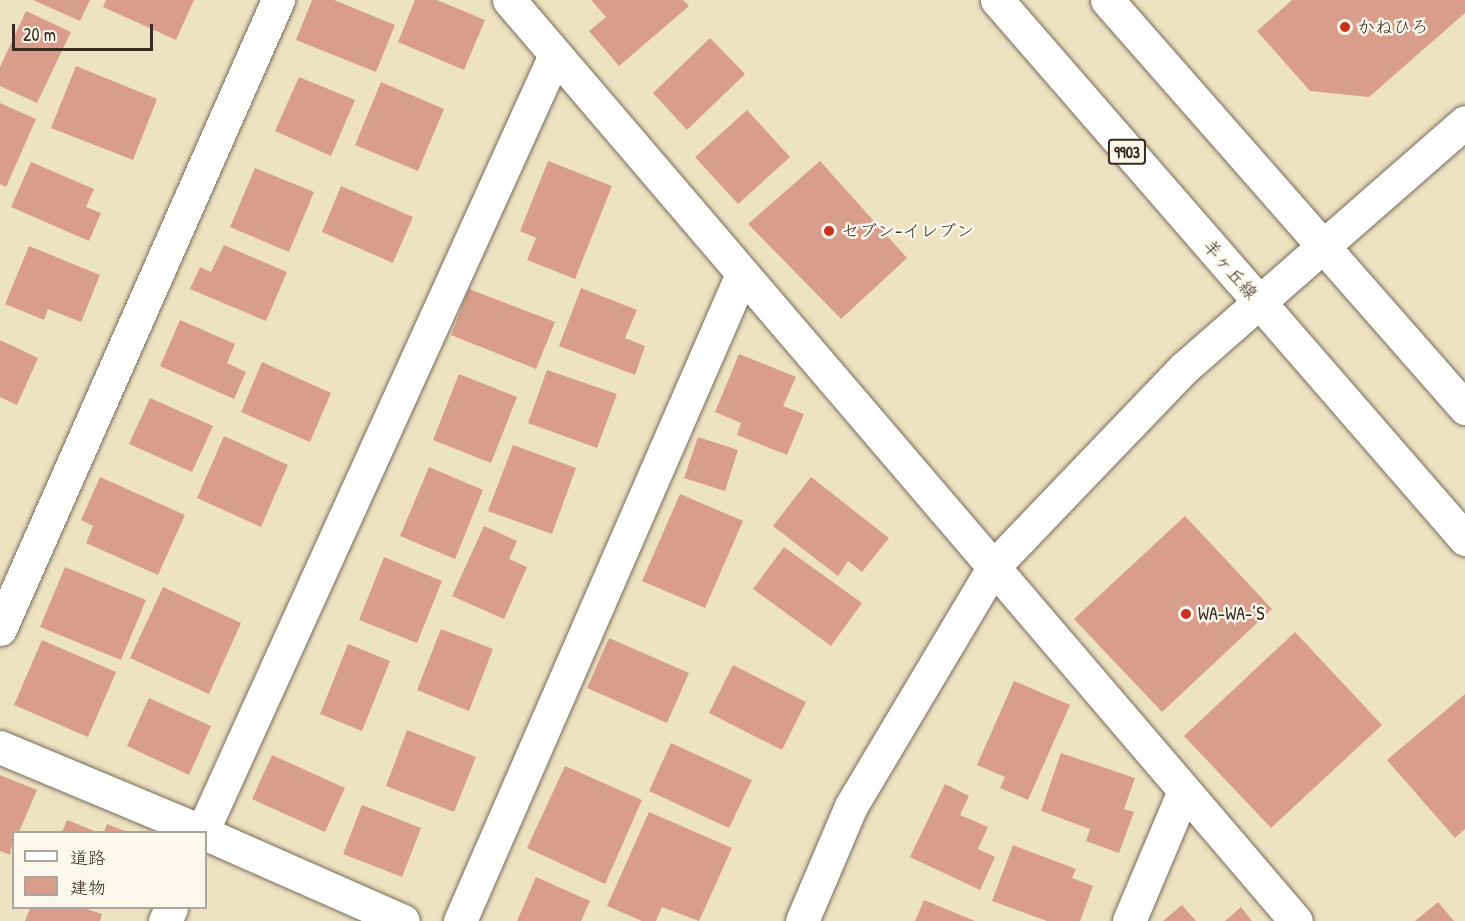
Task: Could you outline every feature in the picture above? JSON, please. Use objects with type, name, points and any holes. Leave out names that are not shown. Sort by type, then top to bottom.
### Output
[{"type":"street","points":[[0,629],[278,0]]},
{"type":"street","points":[[509,0],[1296,921]]},
{"type":"street","name":"羊ヶ丘線","points":[[997,0],[1465,539]]},
{"type":"street","points":[[1107,0],[1465,408]]},
{"type":"street","points":[[204,831],[555,55]]},
{"type":"street","points":[[802,921],[851,806],[994,566],[1176,376],[1322,244],[1465,122]]},
{"type":"street","points":[[460,921],[742,274]]},
{"type":"street","points":[[0,747],[198,831]]},
{"type":"street","points":[[1129,921],[1184,790]]},
{"type":"street","points":[[207,835],[404,921]]},
{"type":"building","points":[[33,0],[90,0],[80,21]]},
{"type":"building","points":[[106,0],[194,0],[176,40],[103,7]]},
{"type":"building","points":[[312,0],[334,0],[395,25],[376,72],[296,40]]},
{"type":"building","points":[[415,0],[437,0],[485,20],[464,70],[398,42]]},
{"type":"building","points":[[591,0],[683,0],[689,6],[619,66],[589,31],[606,17]]},
{"type":"building","points":[[1292,0],[1465,0],[1465,13],[1369,97],[1310,91],[1257,31]]},
{"type":"building","points":[[26,11],[71,32],[37,103],[0,86],[0,67]]},
{"type":"building","points":[[710,38],[745,74],[687,130],[653,93]]},
{"type":"building","points":[[76,66],[157,99],[133,160],[51,128]]},
{"type":"building","points":[[299,77],[355,100],[331,156],[275,131]]},
{"type":"building","points":[[381,82],[444,109],[418,171],[355,145]]},
{"type":"building","points":[[0,103],[36,119],[6,187],[0,184]]},
{"type":"building","points":[[747,110],[790,157],[738,204],[695,157]]},
{"type":"building","points":[[548,161],[612,186],[575,279],[527,260],[536,238],[520,231]]},
{"type":"building","points":[[820,161],[907,258],[841,319],[748,224]]},
{"type":"building","points":[[31,162],[94,189],[86,207],[101,213],[89,241],[11,207]]},
{"type":"building","points":[[255,168],[314,192],[289,252],[230,227]]},
{"type":"building","points":[[341,186],[413,217],[393,263],[322,232]]},
{"type":"building","points":[[224,245],[287,272],[266,321],[190,289],[200,267],[211,272]]},
{"type":"building","points":[[29,246],[100,275],[81,322],[48,309],[44,320],[5,304]]},
{"type":"building","points":[[581,288],[637,310],[625,338],[645,346],[635,375],[559,346]]},
{"type":"building","points":[[469,289],[555,322],[536,369],[451,335]]},
{"type":"building","points":[[180,320],[235,344],[227,363],[246,372],[234,399],[160,366]]},
{"type":"building","points":[[0,340],[38,358],[17,405],[0,397]]},
{"type":"building","points":[[739,354],[796,377],[783,406],[804,414],[787,455],[737,435],[741,423],[715,412]]},
{"type":"building","points":[[262,362],[331,393],[310,442],[241,412]]},
{"type":"building","points":[[547,370],[617,394],[597,448],[528,423]]},
{"type":"building","points":[[459,374],[517,397],[491,463],[433,440]]},
{"type":"building","points":[[150,398],[213,426],[192,472],[129,444]]},
{"type":"building","points":[[224,436],[288,465],[261,527],[197,498]]},
{"type":"building","points":[[698,437],[738,450],[725,491],[684,478]]},
{"type":"building","points":[[513,445],[576,468],[552,534],[488,511]]},
{"type":"building","points":[[429,467],[483,490],[455,559],[400,536]]},
{"type":"building","points":[[100,477],[185,515],[158,575],[86,543],[93,526],[81,520]]},
{"type":"building","points":[[811,477],[889,538],[862,572],[848,561],[838,576],[773,526]]},
{"type":"building","points":[[680,494],[743,521],[705,608],[642,581]]},
{"type":"building","points":[[1185,516],[1272,609],[1162,712],[1074,619]]},
{"type":"building","points":[[484,526],[517,541],[509,559],[527,567],[504,619],[452,596]]},
{"type":"building","points":[[784,547],[862,603],[831,646],[753,589]]},
{"type":"building","points":[[384,557],[442,581],[417,643],[359,620]]},
{"type":"building","points":[[65,567],[146,600],[121,660],[40,627]]},
{"type":"building","points":[[163,587],[241,623],[209,694],[130,658]]},
{"type":"building","points":[[441,629],[493,649],[469,711],[417,690]]},
{"type":"building","points":[[1295,632],[1382,725],[1271,828],[1184,736]]},
{"type":"building","points":[[609,638],[689,673],[667,723],[587,688]]},
{"type":"building","points":[[42,640],[116,672],[88,737],[14,705]]},
{"type":"building","points":[[348,644],[390,661],[362,731],[320,714]]},
{"type":"building","points":[[733,665],[806,702],[782,750],[709,713]]},
{"type":"building","points":[[1014,681],[1070,705],[1028,800],[1000,788],[1005,777],[977,765]]},
{"type":"building","points":[[1465,694],[1465,829],[1455,838],[1387,760]]},
{"type":"building","points":[[149,698],[211,726],[189,775],[127,746]]},
{"type":"building","points":[[407,730],[476,757],[454,812],[386,786]]},
{"type":"building","points":[[671,743],[752,780],[729,828],[649,791]]},
{"type":"building","points":[[1061,753],[1135,778],[1124,809],[1134,812],[1119,853],[1086,841],[1090,829],[1041,811]]},
{"type":"building","points":[[272,755],[345,788],[325,832],[252,799]]},
{"type":"building","points":[[565,766],[642,800],[605,884],[527,848]]},
{"type":"building","points":[[0,775],[37,790],[19,831],[12,831],[10,855],[0,851]]},
{"type":"building","points":[[945,784],[969,796],[960,815],[988,827],[978,849],[995,857],[980,890],[910,857]]},
{"type":"building","points":[[362,805],[421,828],[402,877],[343,854]]},
{"type":"building","points":[[649,812],[732,848],[699,921],[662,907],[656,921],[642,921],[607,906]]},
{"type":"building","points":[[67,820],[94,831],[62,831]]},
{"type":"building","points":[[107,824],[125,831],[104,831]]},
{"type":"building","points":[[1013,845],[1076,869],[1072,878],[1093,886],[1080,921],[1047,921],[992,901]]},
{"type":"building","points":[[536,877],[590,901],[581,921],[517,921]]},
{"type":"building","points":[[924,900],[975,921],[915,921]]},
{"type":"building","points":[[1438,902],[1454,921],[1415,921]]},
{"type":"building","points":[[1182,905],[1196,921],[1163,921]]},
{"type":"building","points":[[1241,907],[1252,921],[1225,921]]},
{"type":"building","points":[[30,909],[87,909],[102,914],[100,921],[25,921]]},
{"type":"place","name":"かねひろ","points":[[1345,27]]},
{"type":"place","name":"セブン-イレブン","points":[[829,231]]},
{"type":"place","name":"WA-WA-’S","points":[[1186,614]]}]
